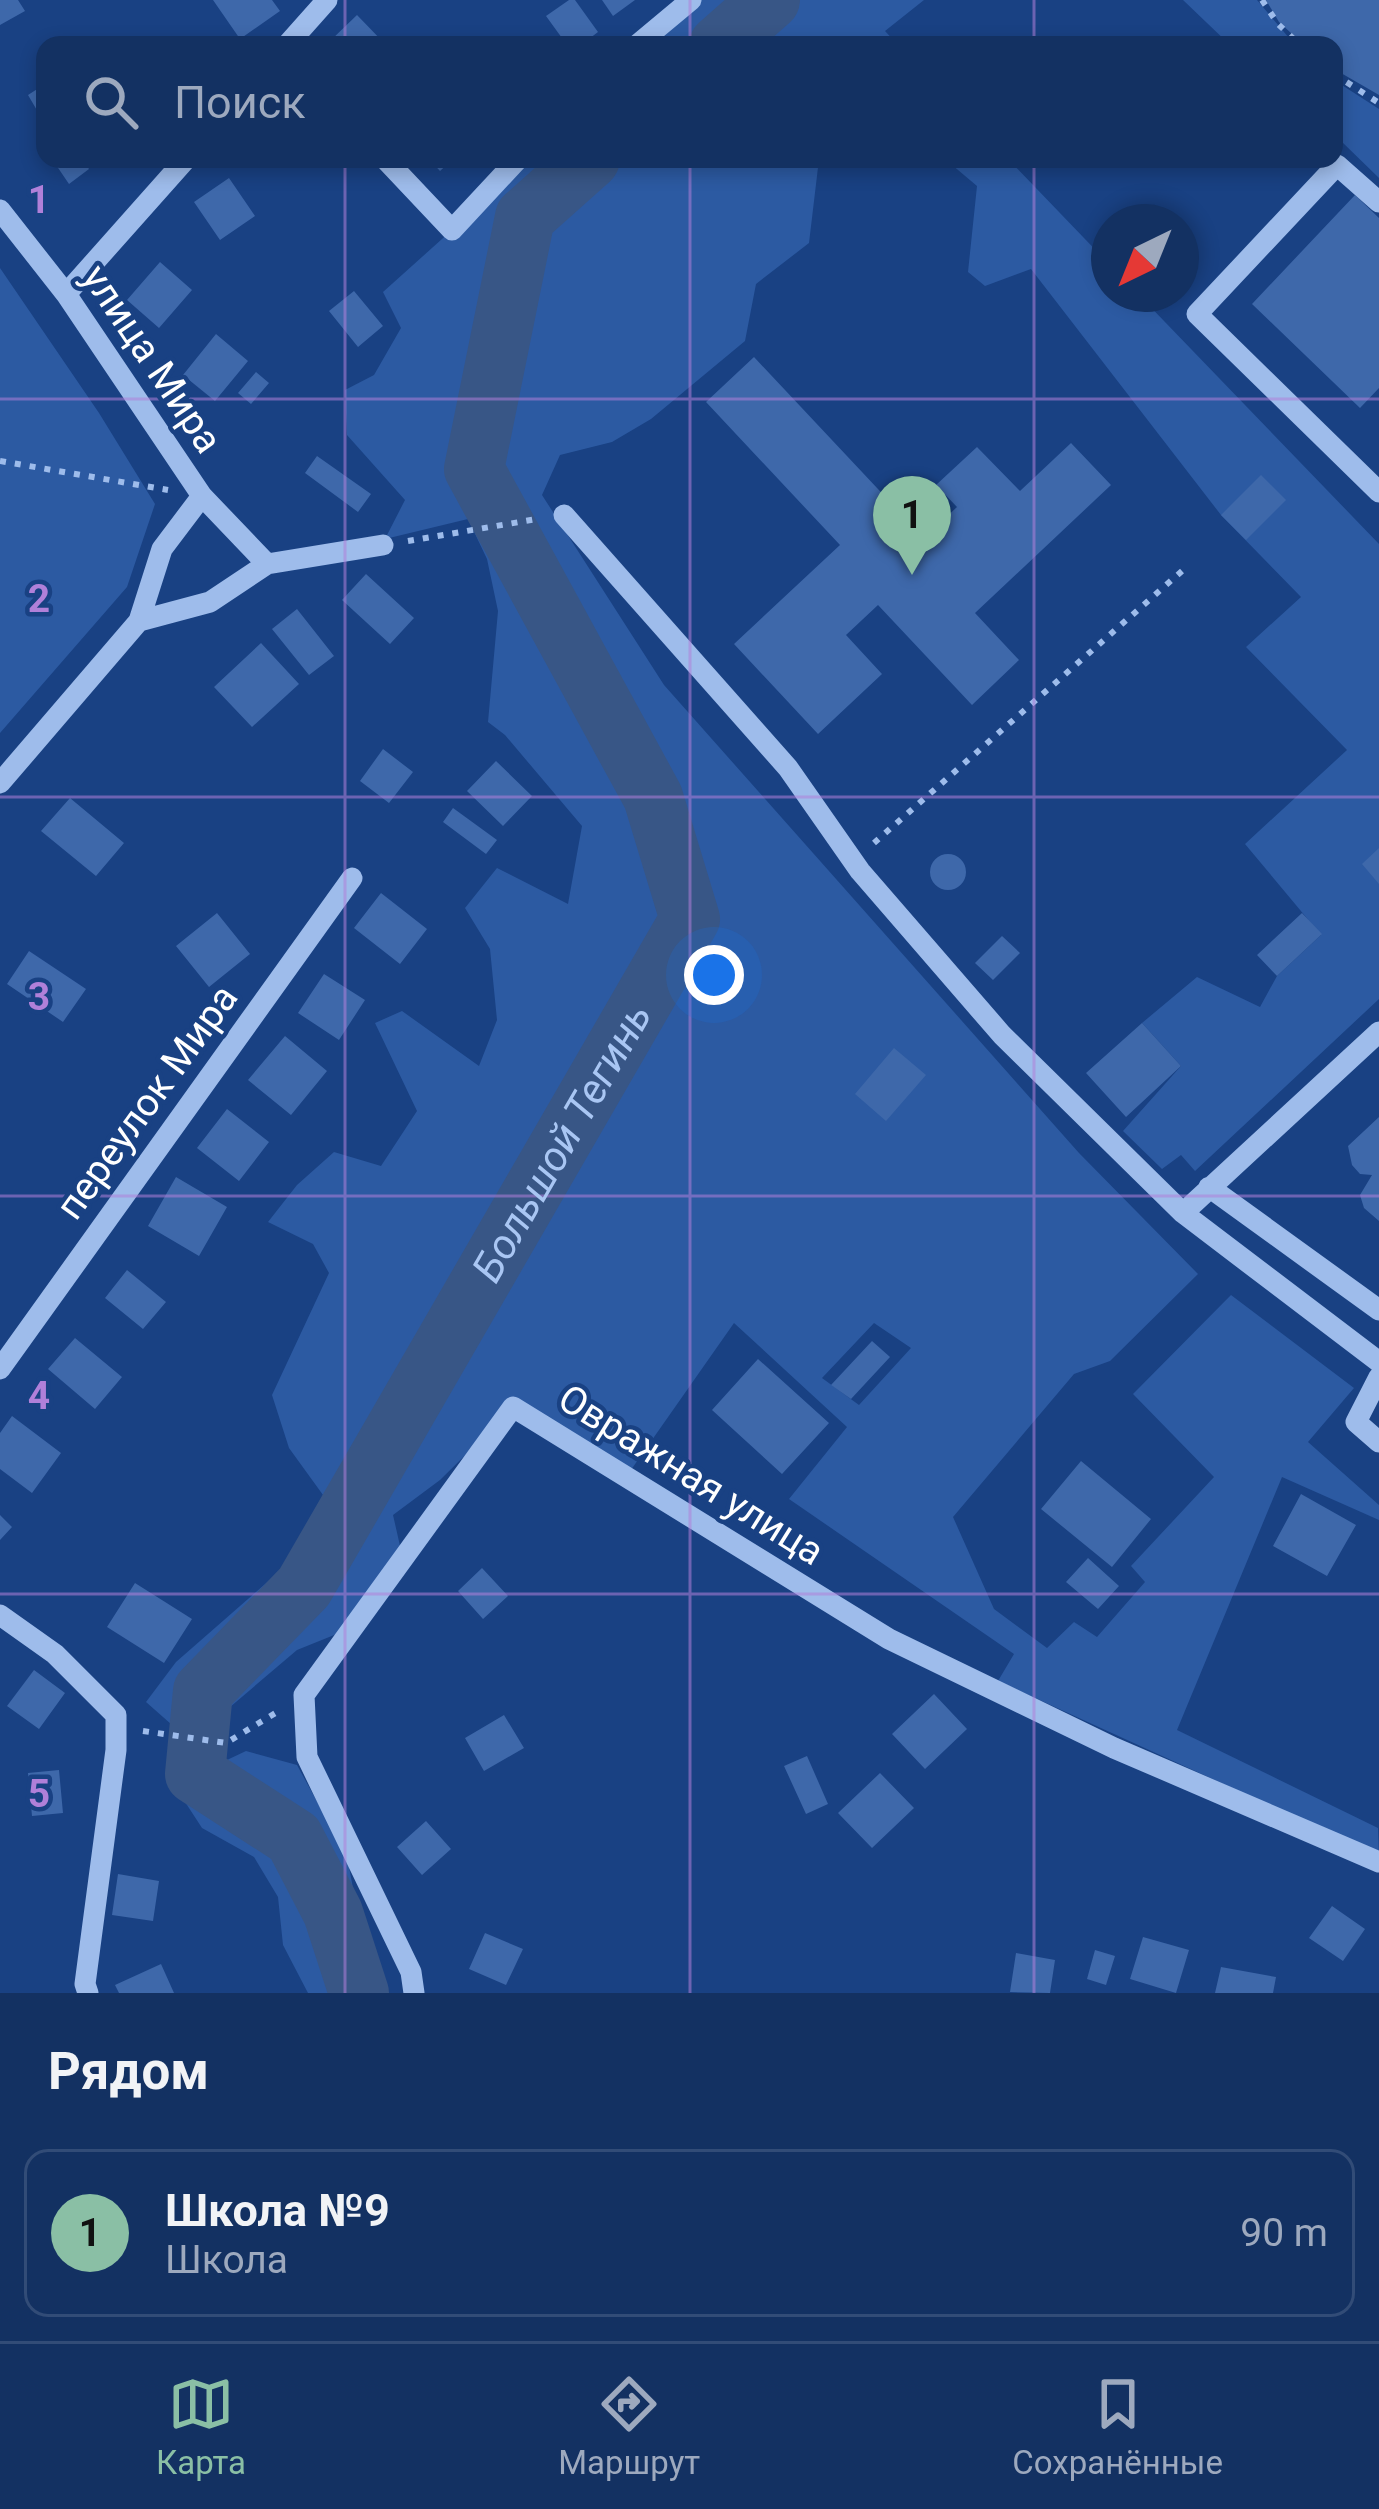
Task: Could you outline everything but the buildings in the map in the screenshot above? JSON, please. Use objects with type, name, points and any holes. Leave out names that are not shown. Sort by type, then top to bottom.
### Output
[{"type":"street","points":[[295,36],[327,0]]},
{"type":"street","points":[[648,36],[691,0]]},
{"type":"street","points":[[66,294],[178,168]]},
{"type":"street","points":[[393,168],[452,230],[510,168]]},
{"type":"street","points":[[1334,168],[1197,314],[1379,492]]},
{"type":"street","points":[[1340,168],[1379,202]]},
{"type":"street","name":"улица Мира","points":[[0,210],[66,294],[202,496],[162,549],[139,621],[0,783]]},
{"type":"street","points":[[202,496],[267,564]]},
{"type":"street","points":[[565,515],[788,768],[853,862],[1002,1035],[1184,1213],[1379,1362]]},
{"type":"street","points":[[139,621],[210,602],[267,564],[382,545]]},
{"type":"street","name":"переулок Мира","points":[[0,1369],[352,878]]},
{"type":"street","points":[[1184,1213],[1379,1032]]},
{"type":"street","points":[[1210,1187],[1379,1310]]},
{"type":"street","points":[[1379,1377],[1356,1422],[1379,1442]]},
{"type":"street","name":"Овражная улица","points":[[304,1695],[513,1408],[890,1639],[1114,1748],[1379,1862]]},
{"type":"street","points":[[0,1615],[56,1654],[116,1715],[88,1993]]},
{"type":"street","points":[[304,1695],[307,1757],[411,1972],[414,1993]]},
{"type":"path","points":[[1262,0],[1292,36]]},
{"type":"path","points":[[1343,80],[1379,103]]},
{"type":"path","points":[[0,461],[202,496]]},
{"type":"path","points":[[382,545],[565,515]]},
{"type":"path","points":[[853,862],[1182,571]]},
{"type":"path","points":[[140,1731],[226,1743],[304,1695]]},
{"type":"shaded area","points":[[691,0],[924,0],[885,31],[890,36],[648,36]]},
{"type":"shaded area","points":[[1183,0],[1257,0],[1287,36],[1221,36]]},
{"type":"shaded area","points":[[1343,86],[1379,109],[1379,178],[1343,143]]},
{"type":"shaded area","points":[[510,168],[818,168],[809,243],[756,284],[745,341],[651,419],[612,442],[560,455],[542,495],[664,685],[1079,1153],[1198,1274],[1110,1361],[1074,1374],[953,1517],[994,1609],[1047,1648],[1074,1622],[1097,1637],[1145,1582],[1131,1566],[1214,1477],[1133,1394],[1231,1295],[1354,1388],[1308,1442],[1379,1505],[1379,1520],[1282,1477],[1177,1730],[1378,1828],[1379,1855],[998,1681],[1014,1654],[789,1499],[847,1427],[734,1323],[626,1477],[513,1408],[440,1480],[393,1515],[403,1559],[354,1627],[297,1650],[223,1713],[180,1732],[146,1702],[176,1662],[280,1571],[323,1495],[289,1448],[272,1395],[329,1273],[313,1244],[268,1222],[297,1185],[334,1152],[381,1166],[417,1111],[375,1023],[402,1011],[479,1066],[497,1020],[490,949],[465,908],[497,868],[568,904],[582,826],[505,735],[488,722],[498,611],[487,559],[468,519],[385,539],[405,500],[347,435],[345,390],[374,375],[401,328],[383,292],[452,230]],"holes":[[[874,1323],[911,1348],[859,1405],[822,1378]]]},
{"type":"shaded area","points":[[956,168],[1017,168],[1091,245],[1091,312],[1155,312],[1379,544],[1379,999],[1195,1171],[1181,1155],[1162,1169],[1123,1131],[1181,1066],[1142,1023],[1197,977],[1260,1007],[1277,976],[1321,935],[1245,844],[1347,750],[1246,647],[1301,597],[1221,515],[1031,269],[985,286],[968,272],[977,186]]},
{"type":"shaded area","points":[[0,268],[155,504],[127,587],[0,733]]},
{"type":"shaded area","points":[[246,1751],[297,1765],[347,1856],[371,1985],[386,1993],[308,1993],[283,1945],[278,1897],[254,1857],[202,1828],[174,1785]]},
{"type":"waterway","name":"Большой Тегинь","points":[[729,36],[770,0]]},
{"type":"waterway","name":"Большой Тегинь","points":[[359,1993],[333,1913],[294,1838],[195,1774],[203,1691],[304,1587],[690,919],[653,797],[474,469],[525,217],[580,168]]},
{"type":"place","name":"Школа №9","points":[[912,575]]}]
